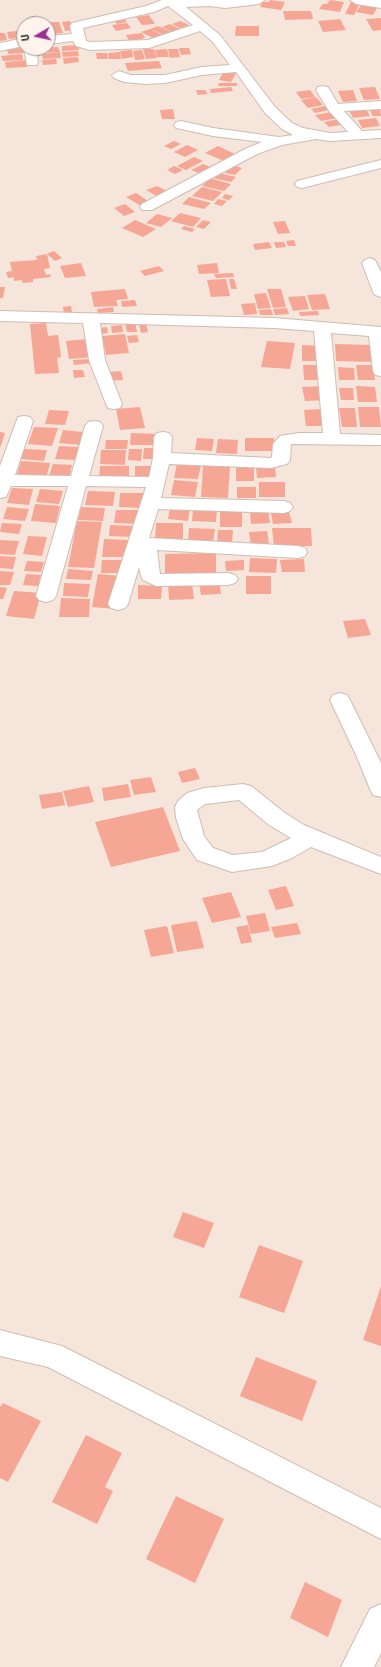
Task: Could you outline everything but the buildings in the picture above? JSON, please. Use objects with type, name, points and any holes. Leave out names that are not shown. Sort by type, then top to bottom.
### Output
[{"type":"street","points":[[201,26],[149,44],[90,46],[80,43],[76,26],[150,9],[171,2],[209,2],[225,4],[259,0]]},
{"type":"street","points":[[356,0],[381,4]]},
{"type":"street","points":[[171,2],[216,38],[240,68],[270,110],[287,126],[299,132],[318,135],[359,136],[381,134]]},
{"type":"street","points":[[56,39],[78,37]]},
{"type":"street","points":[[0,47],[16,44]]},
{"type":"street","points":[[31,56],[32,62]]},
{"type":"street","points":[[118,75],[129,79],[165,79],[202,71],[240,68]]},
{"type":"street","points":[[323,90],[334,108],[359,136]]},
{"type":"street","points":[[334,108],[381,105]]},
{"type":"street","points":[[181,125],[220,134],[279,141]]},
{"type":"street","points":[[147,207],[252,151],[279,141],[318,135]]},
{"type":"street","points":[[302,184],[381,164]]},
{"type":"street","points":[[370,263],[381,292]]},
{"type":"street","points":[[0,316],[91,320],[207,320],[379,332],[381,371]]},
{"type":"street","points":[[91,320],[97,360],[114,404]]},
{"type":"street","points":[[322,327],[332,438]]},
{"type":"street","points":[[24,421],[1,485],[79,481],[155,482]]},
{"type":"street","points":[[46,596],[94,426]]},
{"type":"street","points":[[118,604],[142,543],[150,503],[162,458],[163,437]]},
{"type":"street","points":[[162,458],[277,463],[282,460],[282,444],[286,440],[299,438],[332,438],[381,440]]},
{"type":"street","points":[[150,503],[284,507]]},
{"type":"street","points":[[142,543],[298,552]]},
{"type":"street","points":[[142,543],[150,576],[156,580],[228,579]]},
{"type":"street","points":[[340,700],[368,757],[381,790]]},
{"type":"street","points":[[310,837],[284,852],[264,860],[232,864],[205,854],[194,840],[186,807],[195,799],[204,796],[243,792],[276,818],[296,831],[381,866]]},
{"type":"street","points":[[0,1343],[52,1356],[381,1524]]},
{"type":"street","points":[[357,1667],[381,1620]]}]
